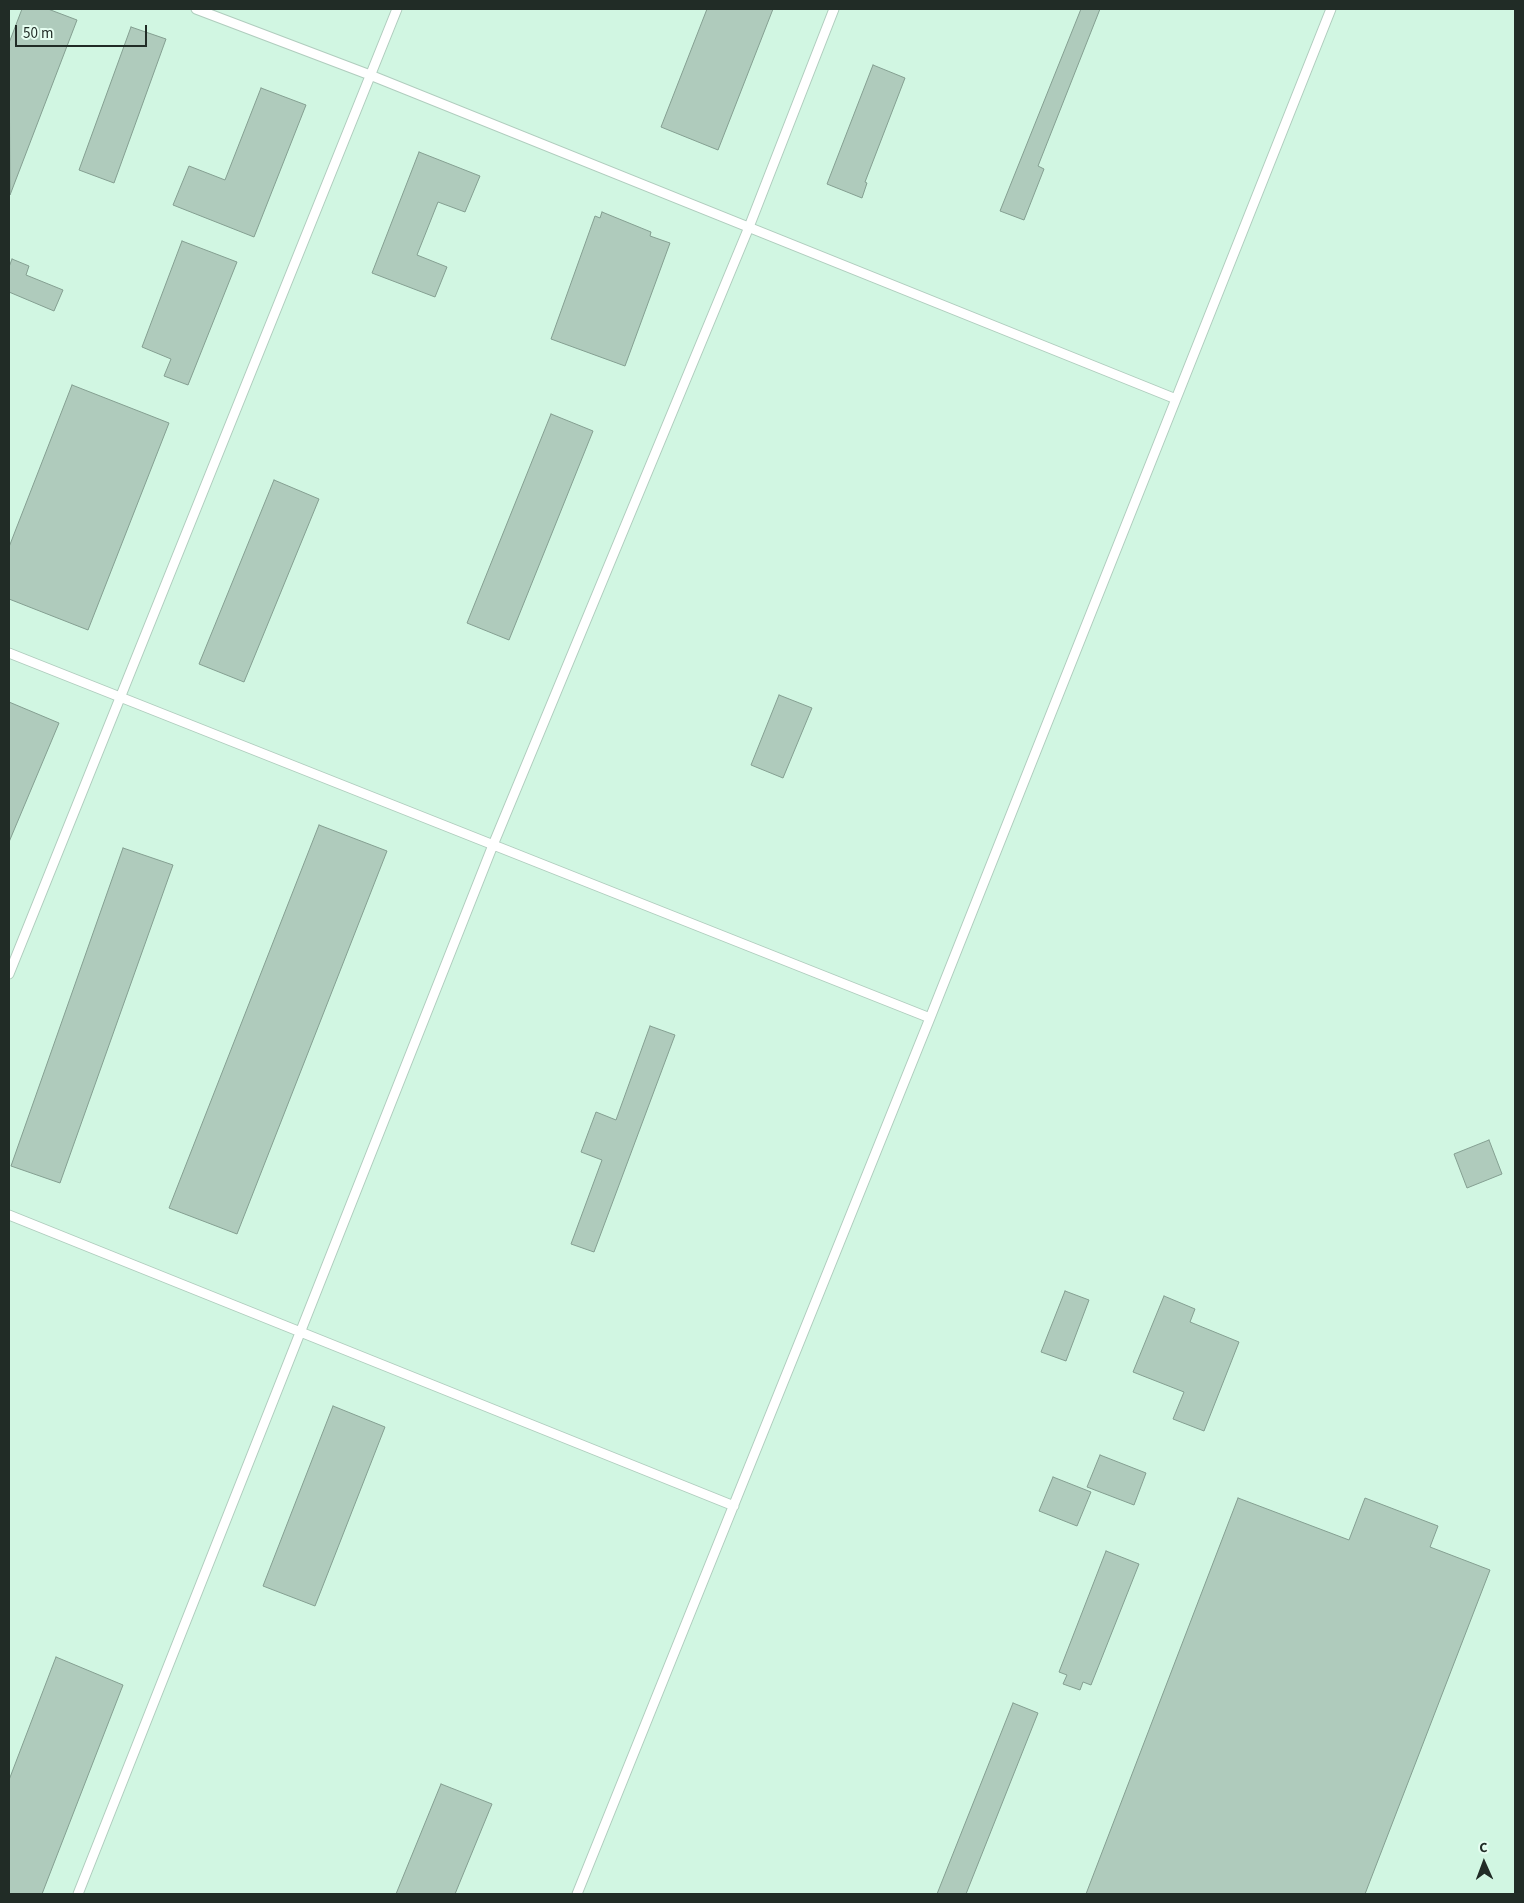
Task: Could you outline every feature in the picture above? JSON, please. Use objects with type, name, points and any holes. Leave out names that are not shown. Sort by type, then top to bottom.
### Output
[{"type":"lane","points":[[196,9],[370,75],[1176,399]]},
{"type":"lane","points":[[9,974],[397,9]]},
{"type":"lane","points":[[78,1894],[302,1332],[493,845],[749,227],[834,9]]},
{"type":"lane","points":[[577,1894],[930,1018],[1331,9]]},
{"type":"lane","points":[[9,653],[930,1018]]},
{"type":"lane","points":[[9,1215],[734,1506]]},
{"type":"shaded area","points":[[9,9],[1515,9],[1515,1894],[9,1894]]},
{"type":"building","points":[[22,9],[48,9],[77,20],[10,195],[9,43]]},
{"type":"building","points":[[707,9],[773,9],[718,150],[661,127]]},
{"type":"building","points":[[1081,9],[1100,9],[1038,166],[1044,169],[1024,220],[1000,211]]},
{"type":"building","points":[[131,27],[166,39],[114,183],[79,170]]},
{"type":"building","points":[[873,65],[905,78],[865,182],[867,183],[862,198],[827,184]]},
{"type":"building","points":[[261,88],[306,105],[254,237],[173,205],[189,166],[225,180]]},
{"type":"building","points":[[419,152],[480,176],[465,212],[438,202],[417,255],[447,267],[435,297],[372,273]]},
{"type":"building","points":[[602,212],[651,232],[650,236],[670,243],[625,366],[551,339],[595,216],[600,218]]},
{"type":"building","points":[[182,241],[237,262],[188,385],[164,376],[171,359],[142,347]]},
{"type":"building","points":[[12,259],[29,266],[26,275],[63,290],[54,311],[9,292],[9,267]]},
{"type":"building","points":[[72,385],[169,423],[88,630],[9,599],[9,547]]},
{"type":"building","points":[[551,414],[593,431],[509,640],[467,623]]},
{"type":"building","points":[[274,480],[319,499],[244,682],[199,664]]},
{"type":"building","points":[[779,695],[812,708],[783,778],[751,765]]},
{"type":"building","points":[[9,702],[59,723],[9,842]]},
{"type":"building","points":[[319,825],[387,851],[237,1234],[169,1208]]},
{"type":"building","points":[[123,848],[173,865],[60,1183],[11,1166]]},
{"type":"building","points":[[650,1026],[675,1035],[594,1252],[571,1244],[602,1160],[581,1152],[596,1112],[616,1120]]},
{"type":"building","points":[[1489,1140],[1502,1174],[1467,1188],[1454,1154]]},
{"type":"building","points":[[1065,1291],[1089,1300],[1066,1361],[1041,1352]]},
{"type":"building","points":[[1164,1296],[1195,1309],[1190,1322],[1239,1342],[1204,1431],[1173,1419],[1184,1392],[1133,1372]]},
{"type":"building","points":[[333,1406],[385,1427],[315,1606],[263,1586]]},
{"type":"building","points":[[1100,1455],[1146,1473],[1134,1505],[1087,1487]]},
{"type":"building","points":[[1053,1477],[1091,1492],[1077,1526],[1039,1511]]},
{"type":"building","points":[[1238,1498],[1349,1540],[1365,1498],[1438,1526],[1430,1547],[1490,1570],[1365,1894],[1086,1894]]},
{"type":"building","points":[[1106,1551],[1139,1564],[1091,1685],[1083,1682],[1080,1690],[1063,1684],[1067,1675],[1059,1672]]},
{"type":"building","points":[[56,1657],[123,1685],[42,1894],[9,1894],[9,1780]]},
{"type":"building","points":[[1013,1703],[1038,1713],[966,1894],[937,1894]]},
{"type":"building","points":[[441,1784],[492,1804],[455,1894],[396,1894]]}]
